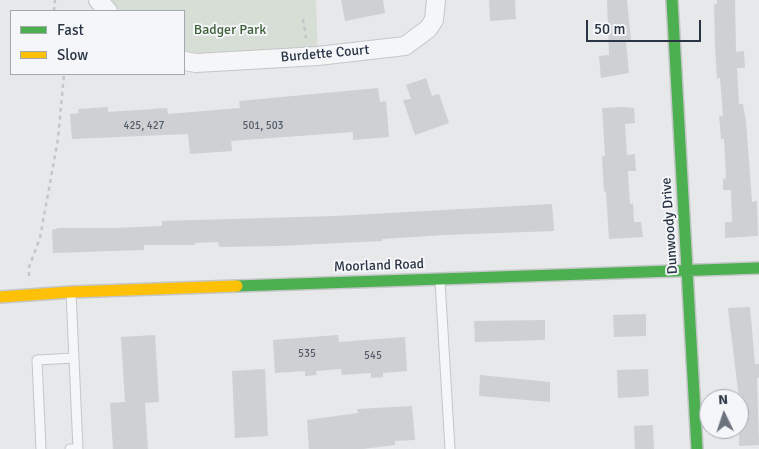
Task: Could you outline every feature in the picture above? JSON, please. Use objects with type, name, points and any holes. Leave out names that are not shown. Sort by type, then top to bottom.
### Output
[{"type":"street","points":[[98,0],[107,10]]},
{"type":"street","name":"Burdette Court","points":[[185,61],[205,62],[318,56],[405,46],[418,38],[434,20],[436,0]]},
{"type":"street","name":"Dunwoody Drive","points":[[672,0],[697,449]]},
{"type":"street","name":"Moorland Road","points":[[0,297],[71,292],[759,268]]},
{"type":"lane","points":[[440,278],[450,449]]},
{"type":"lane","points":[[70,449],[78,449],[71,292]]},
{"type":"lane","points":[[41,449],[37,360],[74,358]]},
{"type":"path","points":[[304,19],[306,38]]},
{"type":"path","points":[[29,274],[29,267],[40,238],[58,139],[64,75]]},
{"type":"green space","name":"Badger Park","points":[[98,0],[316,0],[318,56],[185,61],[185,10],[107,10]]},
{"type":"building","points":[[341,0],[383,0],[385,13],[345,21]]},
{"type":"building","points":[[489,0],[515,0],[516,19],[490,21]]},
{"type":"building","points":[[607,0],[627,0],[631,41],[626,41],[629,73],[601,78],[599,56],[609,55]]},
{"type":"building","points":[[717,0],[735,0],[736,52],[744,51],[745,68],[737,68],[739,104],[743,104],[746,121],[752,202],[757,201],[758,236],[725,238],[725,222],[732,222],[731,190],[723,190],[723,179],[726,178],[724,139],[721,139],[719,116],[723,116],[720,78],[717,79],[715,47],[714,4],[717,4]]},
{"type":"building","points":[[426,78],[432,96],[439,94],[449,123],[415,135],[403,100],[411,99],[406,85]]},
{"type":"building","points":[[378,88],[380,102],[386,101],[389,137],[353,140],[353,132],[231,141],[232,151],[190,154],[188,134],[72,139],[70,114],[79,113],[78,109],[108,107],[108,112],[167,108],[168,114],[240,108],[239,101]]},
{"type":"building","points":[[602,108],[634,108],[635,123],[625,124],[627,155],[635,154],[636,171],[628,171],[630,204],[633,203],[634,222],[641,222],[643,237],[609,239],[602,156],[605,156]]},
{"type":"building","points":[[552,204],[554,231],[446,235],[382,239],[382,241],[277,246],[219,247],[218,242],[195,243],[195,245],[144,245],[144,250],[53,253],[52,230],[59,228],[162,226],[162,221],[335,216]]},
{"type":"building","points":[[750,307],[755,364],[759,364],[759,378],[757,378],[759,445],[739,446],[739,439],[749,439],[749,389],[738,389],[728,308]]},
{"type":"building","points":[[646,314],[646,336],[614,337],[613,315]]},
{"type":"building","points":[[545,320],[545,340],[475,342],[474,321]]},
{"type":"building","points":[[155,335],[159,402],[145,403],[148,449],[113,449],[110,403],[125,402],[121,337]]},
{"type":"building","points":[[338,335],[339,342],[405,337],[407,371],[383,373],[383,377],[371,378],[371,373],[342,375],[341,369],[316,371],[317,375],[305,376],[305,371],[275,373],[273,340]]},
{"type":"building","points":[[265,369],[268,436],[235,438],[232,371]]},
{"type":"building","points":[[648,369],[649,396],[618,398],[617,370]]},
{"type":"building","points":[[480,375],[550,382],[550,402],[479,396]]},
{"type":"building","points":[[412,406],[415,440],[395,441],[395,445],[363,449],[309,449],[307,420],[358,413],[357,409]]},
{"type":"building","points":[[653,425],[654,449],[635,449],[634,426]]},
{"type":"traffic: fast","points":[[672,0],[697,449]]},
{"type":"traffic: fast","points":[[237,286],[759,268]]},
{"type":"traffic: slow","points":[[0,297],[71,292],[237,286]]}]
